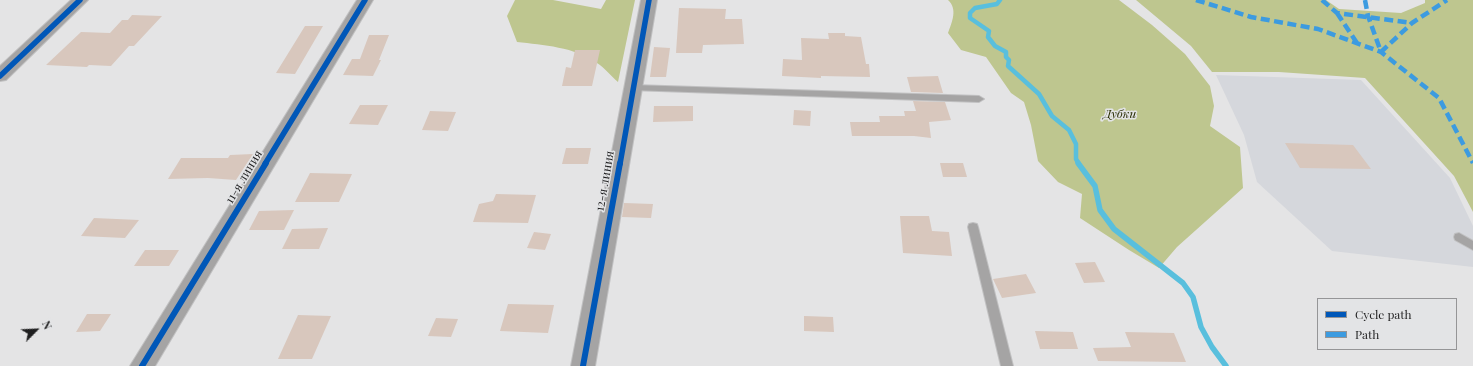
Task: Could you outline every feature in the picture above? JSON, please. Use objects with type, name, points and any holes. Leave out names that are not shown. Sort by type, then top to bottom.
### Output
[{"type":"street","points":[[0,76],[80,0]]},
{"type":"street","name":"11-я линия","points":[[142,366],[365,0]]},
{"type":"street","name":"12-я линия","points":[[583,366],[649,0]]},
{"type":"lane","points":[[633,88],[979,99]]},
{"type":"lane","points":[[973,227],[1007,366]]},
{"type":"lane","points":[[1459,237],[1473,246]]},
{"type":"shaded area","points":[[1216,75],[1361,80],[1450,178],[1473,226],[1473,267],[1332,251],[1257,182],[1244,135]]},
{"type":"green space","points":[[515,0],[553,0],[601,9],[606,0],[635,0],[618,82],[600,65],[579,53],[537,44],[517,42],[507,16]]},
{"type":"green space","name":"Дубки","points":[[948,0],[1119,0],[1152,25],[1185,54],[1210,86],[1214,106],[1210,126],[1240,147],[1243,188],[1177,247],[1159,268],[1129,250],[1080,218],[1082,194],[1058,182],[1038,161],[1031,125],[1024,102],[1011,93],[986,57],[961,50],[948,33],[953,16],[953,7]]},
{"type":"green space","points":[[1136,0],[1326,0],[1339,9],[1401,13],[1425,3],[1425,0],[1473,0],[1473,212],[1454,176],[1365,78],[1279,72],[1212,72],[1191,46]]},
{"type":"building","points":[[679,8],[726,9],[725,19],[742,19],[744,44],[703,45],[702,53],[676,53]]},
{"type":"building","points":[[132,15],[162,16],[134,46],[129,46],[111,66],[89,65],[87,67],[46,65],[81,32],[110,33],[122,20],[128,20]]},
{"type":"building","points":[[305,26],[323,26],[295,74],[276,73]]},
{"type":"building","points":[[828,33],[845,33],[845,36],[861,37],[866,64],[869,64],[870,77],[821,76],[821,78],[782,76],[783,59],[802,60],[801,38],[829,39]]},
{"type":"building","points":[[369,35],[389,35],[379,60],[381,60],[373,76],[343,75],[352,59],[360,59]]},
{"type":"building","points":[[654,47],[670,48],[666,77],[650,77]]},
{"type":"building","points":[[575,50],[600,50],[592,86],[562,86],[566,67],[571,68]]},
{"type":"building","points":[[938,76],[943,93],[911,92],[907,77]]},
{"type":"building","points":[[913,101],[945,102],[951,120],[929,122],[931,138],[914,136],[852,136],[850,122],[880,122],[879,116],[905,116],[904,111],[916,111]]},
{"type":"building","points":[[360,105],[388,105],[378,125],[349,124]]},
{"type":"building","points":[[654,106],[693,106],[693,121],[653,122]]},
{"type":"building","points":[[794,110],[811,111],[810,126],[793,125]]},
{"type":"building","points":[[430,111],[456,112],[448,131],[422,130]]},
{"type":"building","points":[[1285,143],[1353,145],[1371,169],[1300,168]]},
{"type":"building","points":[[566,148],[591,148],[588,164],[562,164]]},
{"type":"building","points":[[253,154],[236,180],[208,178],[168,179],[181,158],[228,158],[230,155]]},
{"type":"building","points":[[940,163],[963,163],[967,177],[943,177]]},
{"type":"building","points":[[310,173],[352,174],[339,202],[295,202]]},
{"type":"building","points":[[496,194],[536,195],[528,223],[473,222],[479,204],[493,201]]},
{"type":"building","points":[[624,203],[653,204],[651,218],[622,217]]},
{"type":"building","points":[[294,210],[284,230],[249,230],[259,211]]},
{"type":"building","points":[[900,216],[929,216],[932,231],[949,232],[952,256],[903,253]]},
{"type":"building","points":[[94,218],[139,220],[125,238],[81,236]]},
{"type":"building","points":[[328,228],[319,249],[282,249],[292,229]]},
{"type":"building","points":[[534,232],[551,234],[545,250],[527,248]]},
{"type":"building","points":[[145,250],[179,250],[169,266],[134,266]]},
{"type":"building","points":[[1095,262],[1105,282],[1084,283],[1075,263]]},
{"type":"building","points":[[1026,274],[1036,293],[1002,298],[993,279]]},
{"type":"building","points":[[508,304],[554,305],[548,333],[500,331]]},
{"type":"building","points":[[87,314],[111,314],[100,331],[76,332]]},
{"type":"building","points":[[298,315],[331,316],[312,359],[278,359]]},
{"type":"building","points":[[804,316],[833,317],[834,332],[804,331]]},
{"type":"building","points":[[436,318],[458,319],[451,337],[428,336]]},
{"type":"building","points":[[1035,331],[1073,332],[1078,349],[1040,349]]},
{"type":"building","points":[[1125,332],[1174,333],[1186,362],[1098,361],[1093,348],[1131,347]]},
{"type":"waterway","points":[[1000,0],[997,4],[975,8],[970,13],[970,18],[989,31],[988,37],[995,46],[1006,52],[1006,57],[1009,60],[1008,66],[1039,94],[1052,116],[1069,130],[1076,144],[1076,159],[1079,164]]},
{"type":"waterway","points":[[1078,163],[1095,186],[1100,210],[1114,229],[1183,283],[1193,297],[1201,327],[1212,347],[1226,366]]},
{"type":"marked path","points":[[1196,0],[1251,17],[1318,29],[1381,52],[1439,98],[1473,163]]},
{"type":"marked path","points":[[1322,0],[1337,13],[1412,23]]},
{"type":"marked path","points":[[1365,0],[1368,16],[1381,52],[1412,23],[1447,0]]},
{"type":"marked path","points":[[1337,13],[1357,43]]},
{"type":"cycle path","points":[[0,76],[80,0]]},
{"type":"cycle path","points":[[142,366],[365,0]]},
{"type":"cycle path","points":[[583,366],[649,0]]}]
